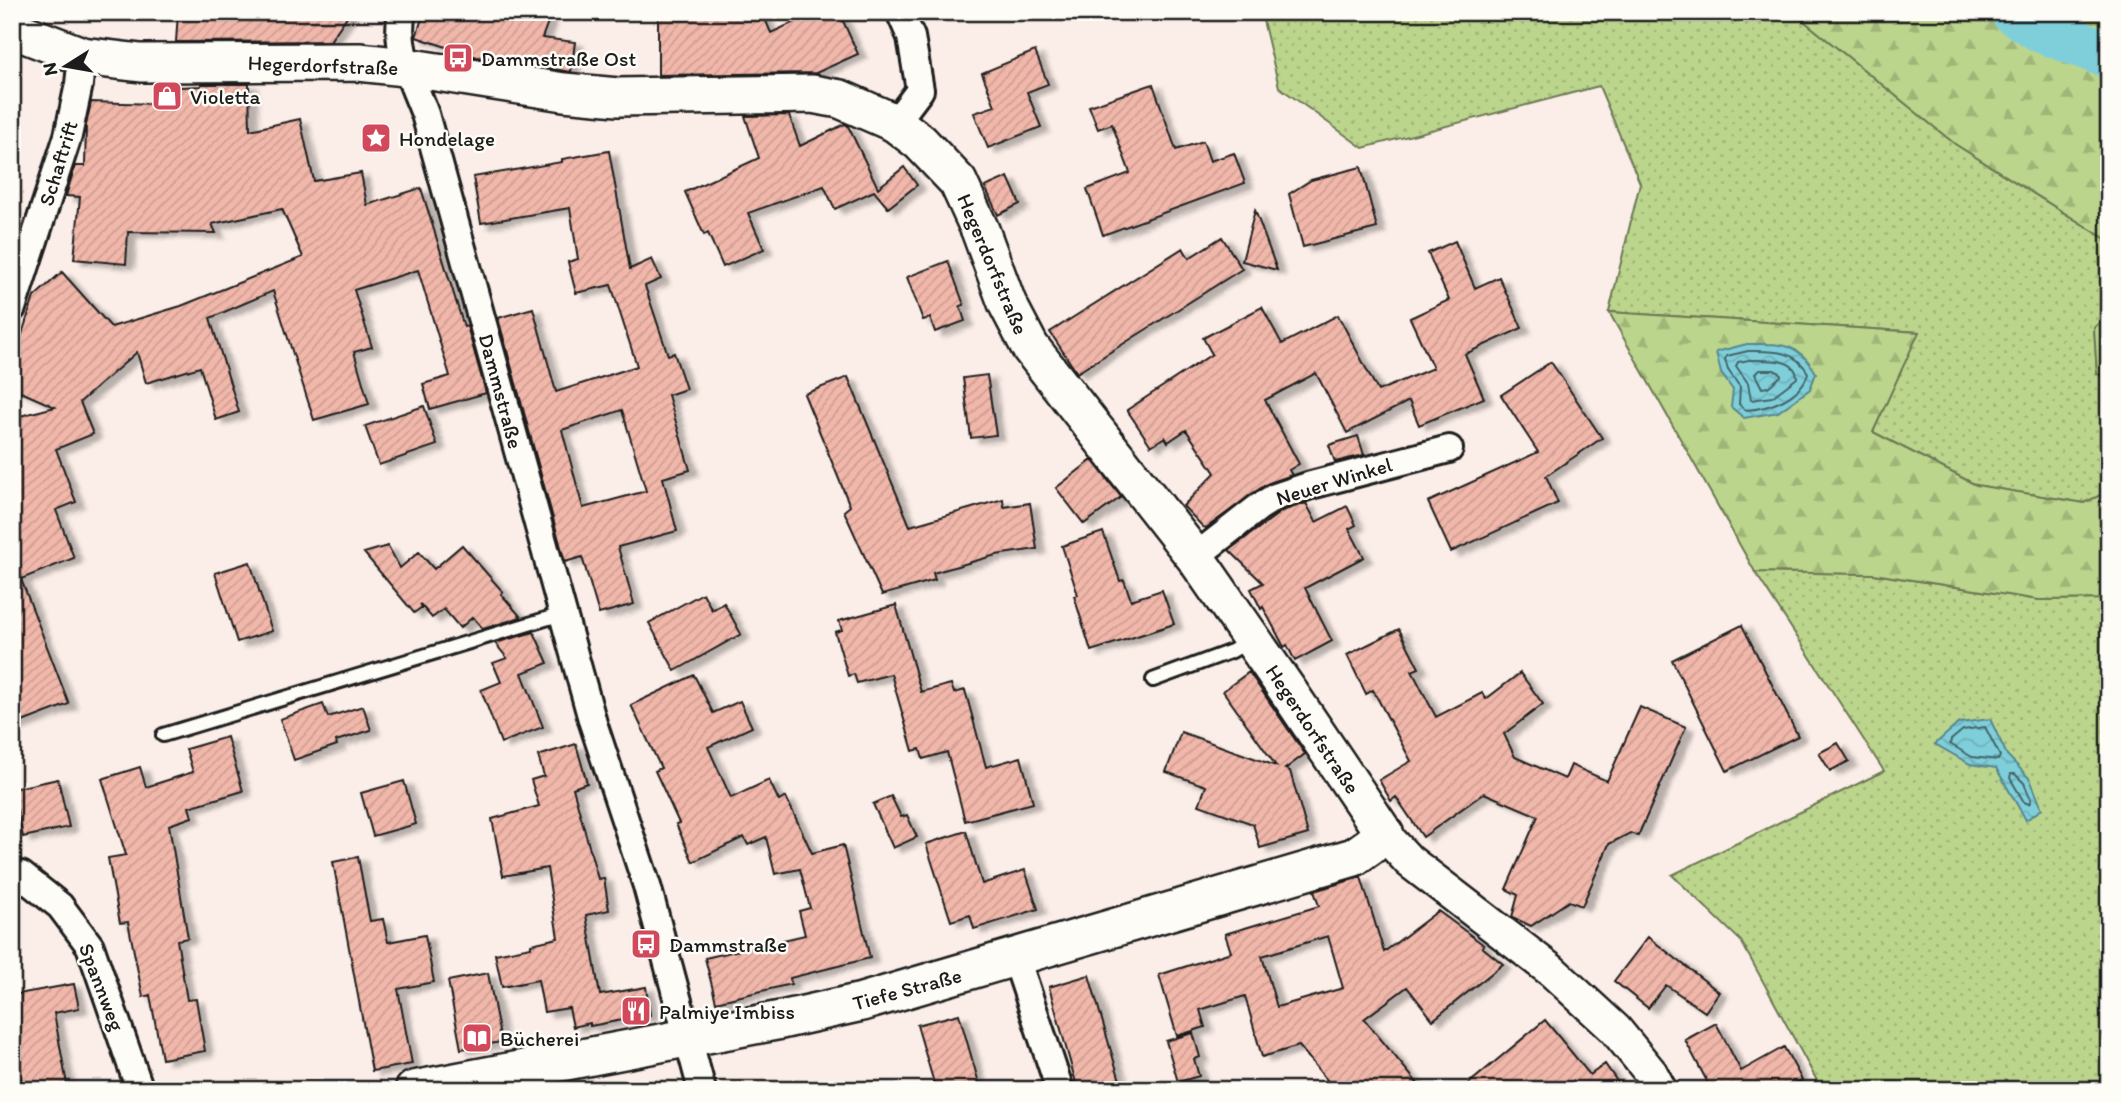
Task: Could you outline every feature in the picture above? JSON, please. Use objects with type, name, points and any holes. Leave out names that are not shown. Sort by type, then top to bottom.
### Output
[{"type":"main road","name":"Hegerdorfstraße","points":[[12,29],[51,46],[82,55],[141,63],[346,62],[405,66],[537,89],[618,97],[811,94],[840,99],[895,123],[920,142],[958,182],[1007,303],[1030,347],[1195,557],[1385,835]]},
{"type":"main road","name":"Tiefe Straße","points":[[414,1090],[687,1039],[862,1002],[1354,857],[1385,835]]},
{"type":"street","name":"Dammstraße","points":[[402,12],[399,24],[405,66],[425,114],[562,614],[593,723],[647,887],[702,1090]]},
{"type":"street","points":[[895,123],[920,90],[911,37],[900,12]]},
{"type":"street","name":"Schaftrift","points":[[12,308],[68,136],[82,55]]},
{"type":"street","name":"Neuer Winkel","points":[[1195,557],[1275,497],[1450,449]]},
{"type":"street","name":"Hegerdorfstraße","points":[[1385,835],[1409,861],[1552,971],[1615,1030],[1651,1073],[1660,1090]]},
{"type":"street","name":"Spannweg","points":[[12,877],[21,876],[60,906],[90,946],[140,1090]]},
{"type":"street","points":[[1016,958],[1059,1090]]},
{"type":"lane","points":[[163,735],[562,614]]},
{"type":"lane","points":[[1153,680],[1231,651],[1252,639]]},
{"type":"green space","points":[[1261,12],[1793,12],[1955,144],[2109,241],[2109,313],[2094,328],[2097,374],[2109,377],[2109,491],[2084,503],[1976,485],[1873,432],[1918,332],[1609,312],[1640,183],[1599,86],[1363,148],[1279,87]]},
{"type":"green space","points":[[1793,12],[2109,12],[2109,241],[1955,144]]},
{"type":"green space","points":[[1609,312],[1919,332],[1873,432],[1976,485],[2084,503],[2109,491],[2109,599],[2039,600],[1874,574],[1755,572]]},
{"type":"green space","points":[[2109,313],[2109,377],[2097,374],[2094,328]]},
{"type":"green space","points":[[1755,572],[1874,574],[2039,600],[2109,599],[2109,1090],[1822,1090],[1741,941],[1672,875],[1884,771]]},
{"type":"water","points":[[1747,344],[1787,346],[1802,355],[1816,373],[1810,389],[1778,412],[1744,418],[1731,407],[1733,390],[1721,373],[1716,352]]},
{"type":"water","points":[[1990,719],[2007,755],[2030,779],[2042,809],[2026,820],[1996,768],[1970,764],[1935,744],[1959,723]]},
{"type":"building","points":[[178,12],[350,12],[330,41],[176,42]]},
{"type":"building","points":[[424,12],[530,12],[549,19],[542,38],[575,42],[571,72],[477,57],[416,37]]},
{"type":"building","points":[[658,12],[763,14],[771,33],[816,12],[839,12],[858,54],[816,73],[658,75]]},
{"type":"building","points":[[1035,51],[1048,84],[1027,92],[1041,127],[988,148],[974,113],[995,106],[982,73]]},
{"type":"building","points":[[249,84],[250,130],[300,119],[314,181],[361,173],[367,205],[421,188],[464,327],[467,326],[486,393],[430,409],[423,384],[450,376],[418,270],[354,290],[372,347],[354,352],[369,404],[314,420],[273,291],[210,318],[239,412],[216,420],[200,367],[146,383],[137,352],[80,402],[93,434],[56,449],[76,502],[56,510],[74,558],[21,579],[69,704],[12,726],[12,418],[55,407],[12,388],[12,340],[19,343],[34,297],[62,272],[111,327],[181,306],[303,257],[282,209],[212,224],[216,233],[128,232],[126,264],[74,259],[80,197],[66,196],[75,166],[85,166],[86,125],[91,102],[156,104],[156,88]]},
{"type":"building","points":[[1153,84],[1176,150],[1203,141],[1210,161],[1234,153],[1245,183],[1103,235],[1087,189],[1130,173],[1112,124],[1098,129],[1089,106]]},
{"type":"building","points":[[789,115],[800,146],[845,124],[878,188],[904,167],[917,185],[888,208],[874,191],[835,209],[824,186],[748,213],[764,249],[723,267],[708,233],[704,235],[685,192],[759,158],[745,116]]},
{"type":"building","points":[[609,151],[630,269],[652,259],[661,279],[645,286],[668,355],[674,353],[686,389],[668,395],[690,470],[663,478],[677,531],[618,547],[634,604],[599,614],[582,557],[565,562],[498,318],[533,308],[556,392],[637,366],[611,285],[576,293],[568,262],[578,259],[570,208],[481,223],[473,177],[562,162],[562,159]],"holes":[[[622,410],[646,491],[583,508],[562,430]]]},
{"type":"building","points":[[1361,167],[1377,228],[1303,247],[1289,194],[1311,180]]},
{"type":"building","points":[[1008,177],[1020,204],[998,215],[985,187]]},
{"type":"building","points":[[1255,210],[1277,270],[1242,261]]},
{"type":"building","points":[[1222,237],[1242,269],[1077,373],[1050,332],[1183,248],[1189,258]]},
{"type":"building","points":[[1455,241],[1475,288],[1499,277],[1522,328],[1465,354],[1484,398],[1419,425],[1409,401],[1347,433],[1316,373],[1265,400],[1299,464],[1289,470],[1292,475],[1267,484],[1206,528],[1203,527],[1183,506],[1215,473],[1186,430],[1168,442],[1165,437],[1151,446],[1127,410],[1212,354],[1203,338],[1262,307],[1282,344],[1338,315],[1378,391],[1433,368],[1410,318],[1449,300],[1428,253]]},
{"type":"building","points":[[948,261],[964,305],[960,306],[965,321],[935,332],[930,318],[923,320],[907,277]]},
{"type":"building","points":[[1551,362],[1602,438],[1546,476],[1558,503],[1451,552],[1428,502],[1538,452],[1501,395]]},
{"type":"building","points":[[987,375],[996,435],[971,438],[963,378]]},
{"type":"building","points":[[848,377],[910,526],[1003,499],[1004,507],[1030,503],[1037,549],[996,555],[933,573],[935,580],[882,595],[844,511],[850,506],[804,394]]},
{"type":"building","points":[[424,406],[437,445],[379,465],[365,426]]},
{"type":"building","points":[[1358,436],[1364,455],[1335,462],[1329,445]]},
{"type":"building","points":[[1092,460],[1121,497],[1084,524],[1056,488]]},
{"type":"building","points":[[1306,503],[1316,522],[1347,506],[1356,525],[1349,529],[1364,557],[1305,588],[1332,641],[1295,661],[1251,589],[1263,583],[1229,550],[1282,511]]},
{"type":"building","points":[[1103,532],[1120,581],[1124,580],[1131,600],[1162,590],[1174,624],[1091,651],[1074,596],[1078,595],[1062,546]]},
{"type":"building","points":[[462,545],[521,617],[483,629],[473,617],[460,628],[444,609],[432,618],[420,604],[422,607],[414,613],[364,553],[388,546],[400,568],[419,552],[434,569]]},
{"type":"building","points":[[250,562],[272,631],[237,642],[215,573]]},
{"type":"building","points":[[703,593],[712,610],[724,603],[741,634],[675,671],[649,623]]},
{"type":"building","points":[[896,605],[921,692],[951,684],[954,693],[965,690],[986,767],[1021,757],[1033,803],[965,821],[947,752],[923,759],[920,749],[913,751],[891,674],[857,683],[854,674],[848,676],[835,632],[842,630],[839,621]]},
{"type":"building","points":[[1742,625],[1798,736],[1727,771],[1672,660]]},
{"type":"building","points":[[1399,629],[1419,668],[1412,671],[1436,717],[1482,693],[1486,699],[1520,673],[1543,704],[1504,734],[1515,757],[1565,779],[1571,765],[1607,781],[1640,707],[1686,727],[1638,836],[1630,833],[1609,844],[1582,906],[1569,901],[1531,926],[1512,917],[1518,895],[1506,889],[1538,816],[1484,793],[1423,837],[1396,797],[1391,801],[1379,780],[1411,761],[1373,690],[1366,694],[1347,655]]},
{"type":"building","points":[[534,632],[548,663],[522,673],[543,727],[501,743],[481,690],[501,682],[493,663],[507,658],[495,643]]},
{"type":"building","points":[[1249,672],[1305,754],[1285,769],[1290,771],[1308,834],[1260,848],[1253,824],[1199,805],[1206,786],[1166,772],[1181,732],[1276,766],[1223,691]]},
{"type":"building","points":[[694,675],[713,713],[740,701],[752,727],[708,747],[731,798],[769,780],[779,801],[786,797],[812,853],[843,845],[870,958],[790,978],[791,984],[716,1002],[705,958],[805,935],[799,911],[810,908],[800,869],[775,874],[766,837],[748,845],[744,837],[693,862],[676,824],[679,823],[655,771],[661,768],[631,705]]},
{"type":"building","points":[[323,704],[328,717],[363,706],[371,730],[336,741],[337,745],[294,760],[280,719]]},
{"type":"building","points":[[227,737],[243,791],[189,807],[192,817],[169,825],[188,938],[177,940],[187,1000],[196,999],[205,1051],[162,1059],[150,995],[143,997],[128,922],[120,923],[108,858],[126,855],[102,779],[140,767],[146,787],[193,772],[186,749]]},
{"type":"building","points":[[1838,743],[1849,761],[1830,771],[1819,753]]},
{"type":"building","points":[[576,744],[587,783],[573,788],[598,879],[604,878],[609,910],[586,915],[600,995],[646,987],[650,1015],[573,1027],[569,1008],[544,1012],[538,980],[502,987],[495,954],[558,938],[547,868],[503,876],[492,819],[539,806],[531,780],[544,776],[538,756]]},
{"type":"building","points":[[58,779],[69,827],[23,837],[12,789]]},
{"type":"building","points":[[404,781],[416,824],[373,836],[361,793]]},
{"type":"building","points":[[891,796],[901,817],[907,815],[917,837],[893,848],[873,804]]},
{"type":"building","points":[[966,831],[982,884],[1025,870],[1038,909],[974,929],[970,915],[951,921],[926,844]]},
{"type":"building","points":[[358,857],[370,921],[383,919],[388,942],[425,935],[434,982],[398,989],[412,1064],[372,1071],[333,862]]},
{"type":"building","points":[[1361,877],[1384,952],[1438,911],[1484,945],[1482,947],[1503,964],[1433,1020],[1407,987],[1364,1019],[1423,1090],[1335,1090],[1299,1046],[1262,1057],[1245,996],[1200,1010],[1205,1027],[1177,1036],[1159,975],[1231,952],[1225,934],[1319,906],[1314,891]],"holes":[[[1328,936],[1343,988],[1277,1007],[1262,956]]]},
{"type":"building","points":[[1648,937],[1719,992],[1705,1012],[1666,985],[1648,1008],[1614,981]]},
{"type":"building","points":[[488,973],[501,1042],[461,1049],[448,981]]},
{"type":"building","points":[[1089,975],[1123,1090],[1078,1090],[1049,987]]},
{"type":"building","points":[[74,984],[79,1008],[54,1013],[68,1090],[23,1090],[12,1032],[12,995]]},
{"type":"building","points":[[959,1014],[981,1090],[936,1090],[917,1025]]},
{"type":"building","points":[[1545,1020],[1590,1075],[1605,1064],[1623,1090],[1461,1090]]},
{"type":"building","points":[[1716,1023],[1741,1071],[1784,1047],[1802,1080],[1783,1090],[1706,1090],[1710,1087],[1685,1040]]},
{"type":"building","points":[[1193,1033],[1200,1057],[1194,1059],[1199,1076],[1178,1082],[1166,1041]]},
{"type":"waterway","points":[[2014,12],[2043,30],[2109,55]]},
{"type":"place","name":"Dammstraße Ost","points":[[458,58]]},
{"type":"place","name":"Violetta","points":[[167,96]]},
{"type":"place","name":"Hondelage","points":[[376,138]]},
{"type":"place","name":"Dammstraße","points":[[646,944]]},
{"type":"place","name":"Palmiye Imbiss","points":[[636,1011]]},
{"type":"place","name":"Bücherei","points":[[477,1038]]}]
